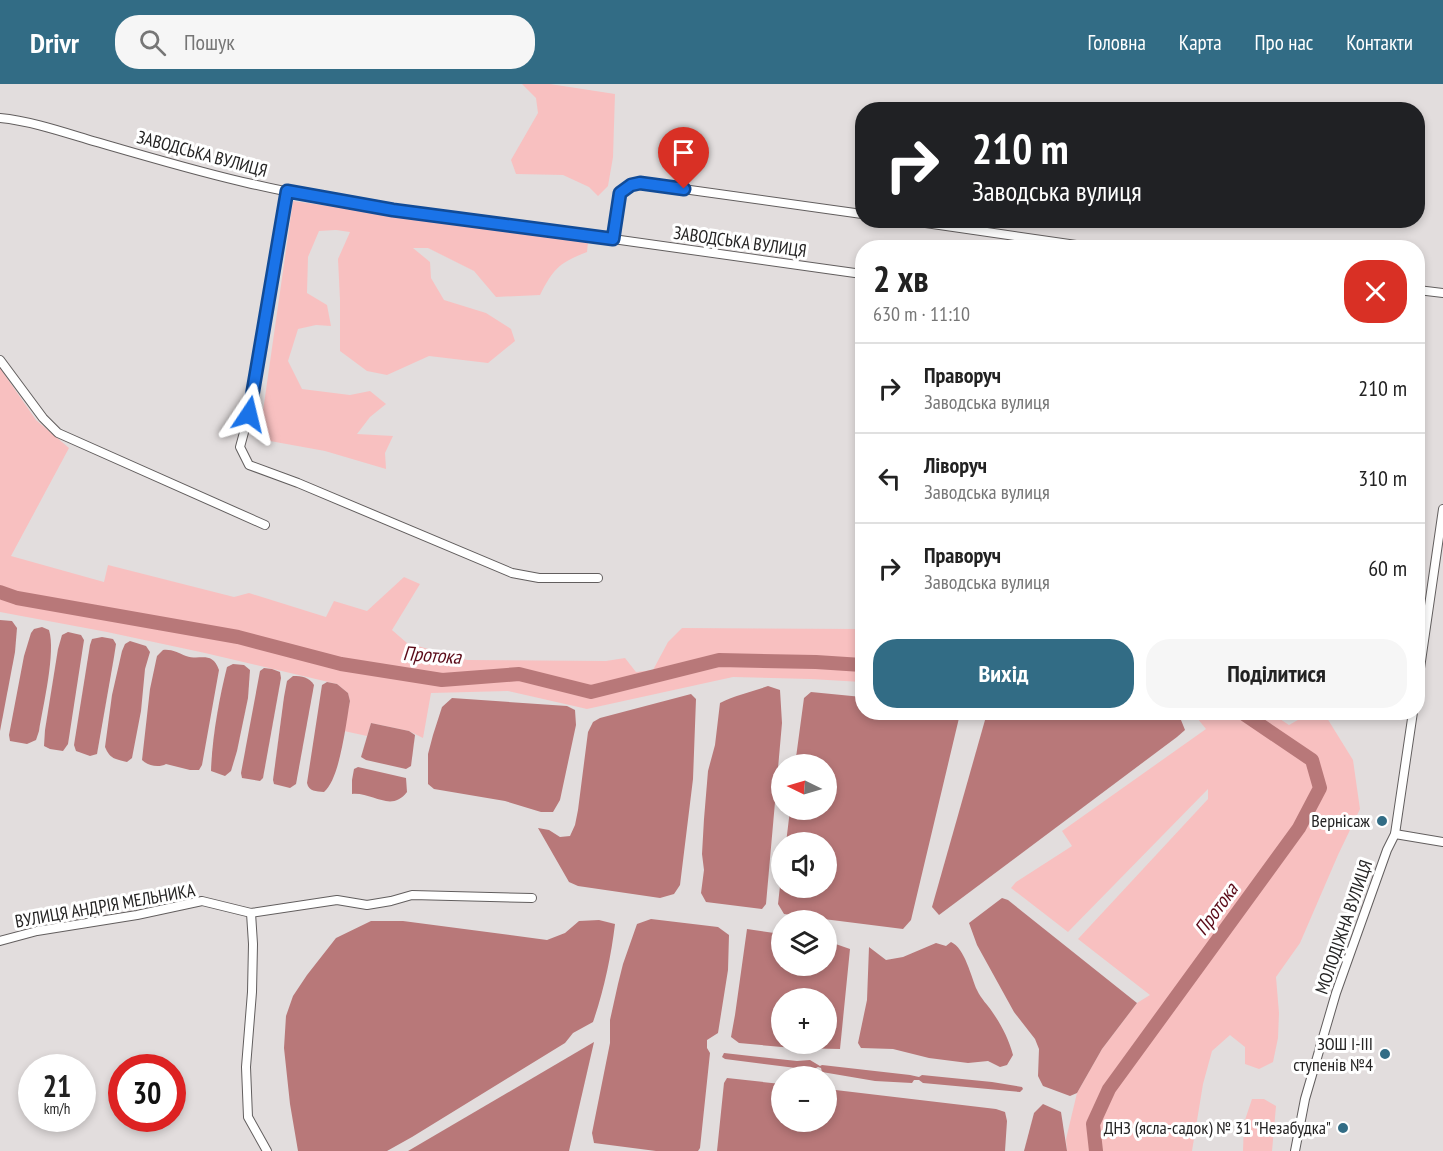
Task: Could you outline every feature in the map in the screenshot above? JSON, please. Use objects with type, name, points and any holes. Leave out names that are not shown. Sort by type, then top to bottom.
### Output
[{"type":"street","name":"ЗАВОДСЬКА ВУЛИЦЯ","points":[[0,118],[13,119],[179,165],[287,191],[393,210],[855,273]]},
{"type":"street","points":[[613,239],[620,193],[631,185],[640,183],[855,213]]},
{"type":"street","points":[[287,191],[249,414],[240,447],[249,465],[298,483],[512,573],[539,578],[598,578]]},
{"type":"street","points":[[959,228],[1042,240]]},
{"type":"street","points":[[1425,291],[1443,293]]},
{"type":"street","points":[[0,360],[43,418],[58,433],[265,525]]},
{"type":"street","points":[[1425,634],[1443,509]]},
{"type":"street","name":"МОЛОДІЖНА ВУЛИЦЯ","points":[[1295,1151],[1305,1098],[1336,993],[1387,850],[1395,834],[1412,720]]},
{"type":"street","points":[[1395,834],[1443,842]]},
{"type":"street","name":"ВУЛИЦЯ АНДРІЯ МЕЛЬНИКА","points":[[0,941],[37,931],[137,915],[202,901],[251,912],[337,900],[367,904],[412,895],[532,898]]},
{"type":"street","points":[[251,912],[252,992],[246,1066],[248,1117],[267,1151]]},
{"type":"shaded area","points":[[522,84],[550,84],[615,94],[613,157],[608,186],[598,196],[589,187],[563,175],[516,174],[511,160],[538,113],[536,98]]},
{"type":"shaded area","points":[[293,201],[588,242],[587,252],[558,268],[549,278],[540,295],[496,297],[474,271],[428,248],[413,248],[430,262],[431,278],[444,300],[486,313],[511,329],[515,341],[488,363],[429,356],[387,375],[367,371],[340,351],[338,259],[350,232],[319,231],[308,257],[307,293],[327,305],[331,326],[316,325],[298,329],[288,361],[302,389],[350,395],[370,391],[386,404],[370,417],[357,434],[393,436],[385,453],[386,469],[325,451],[259,439]]},
{"type":"shaded area","points":[[0,368],[36,420],[69,448],[11,556],[104,582],[108,565],[234,597],[249,593],[326,617],[334,601],[367,611],[404,577],[420,584],[392,630],[407,643],[467,660],[606,661],[625,658],[636,672],[653,670],[668,642],[682,628],[855,629],[855,682],[733,677],[587,709],[508,691],[431,693],[423,738],[409,731],[371,723],[367,736],[344,731],[350,701],[348,693],[337,684],[107,632],[0,612]]},
{"type":"shaded area","points":[[0,620],[12,621],[17,628],[15,652],[0,731]]},
{"type":"shaded area","points":[[42,627],[49,630],[51,652],[39,731],[36,740],[27,744],[10,741],[9,735],[24,656],[31,633],[34,629]]},
{"type":"shaded area","points":[[68,632],[81,635],[84,640],[68,744],[63,751],[44,746],[58,649],[62,635]]},
{"type":"shaded area","points":[[102,637],[113,639],[116,644],[97,754],[90,756],[76,751],[74,745],[90,645],[92,639]]},
{"type":"shaded area","points":[[130,641],[146,646],[150,652],[145,669],[141,711],[132,758],[127,762],[113,758],[105,747],[112,695],[122,651],[125,644]]},
{"type":"shaded area","points":[[163,650],[191,657],[209,658],[219,670],[202,765],[199,770],[166,764],[154,766],[142,760],[150,689],[157,656]]},
{"type":"shaded area","points":[[233,664],[244,665],[250,670],[248,698],[237,751],[231,771],[225,776],[211,771],[216,719],[224,679],[227,667]]},
{"type":"shaded area","points":[[264,668],[280,672],[281,678],[263,778],[260,781],[242,778],[241,773],[260,671]]},
{"type":"shaded area","points":[[293,676],[310,680],[314,685],[296,784],[290,788],[274,784],[273,780],[287,681]]},
{"type":"shaded area","points":[[327,682],[337,684],[348,693],[350,701],[338,763],[330,785],[324,792],[311,790],[307,783],[322,685]]},
{"type":"shaded area","points":[[768,686],[780,690],[782,723],[779,754],[771,754],[771,820],[773,820],[766,904],[762,909],[706,902],[701,893],[708,771],[715,745],[720,703]]},
{"type":"shaded area","points":[[811,692],[855,696],[855,720],[959,720],[911,920],[903,929],[837,921],[837,910],[782,910],[778,904],[779,898],[837,898],[837,832],[787,832],[789,820],[837,820],[837,754],[796,754],[804,698]]},
{"type":"shaded area","points":[[691,694],[696,699],[693,779],[680,885],[674,894],[660,898],[578,886],[569,882],[538,828],[549,830],[560,837],[570,836],[578,810],[588,732],[593,722],[600,718]]},
{"type":"shaded area","points":[[452,698],[567,706],[575,710],[576,725],[560,800],[553,812],[541,812],[505,801],[434,789],[428,784],[428,754],[433,735],[442,707]]},
{"type":"shaded area","points":[[985,720],[1181,720],[1185,730],[1177,737],[939,915],[932,907]]},
{"type":"shaded area","points":[[1199,720],[1282,720],[1289,725],[1298,720],[1328,720],[1353,760],[1360,809],[1300,943],[1276,977],[1279,1013],[1278,1038],[1273,1062],[1259,1069],[1245,1064],[1245,1047],[1230,1035],[1212,1051],[1203,1084],[1192,1151],[1067,1151],[1066,1139],[1077,1093],[1102,1049],[1137,1003],[1150,995],[1078,939],[1208,799],[1208,789],[1068,932],[1011,888],[1016,882],[1072,846],[1062,831],[1206,729]]},
{"type":"shaded area","points":[[371,723],[409,731],[415,735],[411,766],[406,769],[361,757]]},
{"type":"shaded area","points":[[358,767],[406,778],[407,792],[395,801],[352,794],[354,769]]},
{"type":"shaded area","points":[[1002,898],[1008,900],[1137,1003],[1102,1049],[1077,1093],[1070,1096],[1043,1086],[1038,1076],[1039,1049],[1035,1039],[1014,1012],[977,945],[969,923]]},
{"type":"shaded area","points":[[651,919],[718,927],[729,935],[728,970],[718,1033],[707,1040],[710,1053],[698,1151],[656,1151],[594,1143],[592,1133],[610,1043],[610,1020],[623,964],[637,924]]},
{"type":"shaded area","points":[[599,920],[615,924],[607,973],[593,1022],[573,1033],[565,1043],[387,1151],[298,1151],[284,1048],[286,1016],[293,996],[336,938],[371,921],[403,921],[547,940],[565,933],[579,921]]},
{"type":"shaded area","points":[[747,929],[771,933],[771,976],[837,976],[837,944],[850,949],[840,1049],[837,1049],[837,988],[771,988],[771,1046],[739,1043],[731,1037]]},
{"type":"shaded area","points":[[951,942],[964,956],[979,993],[1002,1028],[1013,1055],[1007,1065],[1000,1067],[988,1061],[968,1063],[929,1058],[893,1049],[861,1048],[858,1043],[867,1000],[869,947],[886,960],[903,957],[936,943],[946,946]]},
{"type":"shaded area","points":[[594,1042],[569,1151],[408,1151]]},
{"type":"shaded area","points":[[724,1053],[797,1061],[810,1060],[820,1066],[780,1066],[722,1057]]},
{"type":"shaded area","points":[[837,1067],[919,1077],[922,1075],[992,1082],[1023,1089],[1020,1092],[923,1083],[919,1080],[914,1080],[912,1083],[875,1081],[837,1075]]},
{"type":"shaded area","points":[[727,1078],[771,1083],[771,1132],[837,1132],[837,1090],[996,1109],[1005,1112],[1007,1121],[1005,1151],[717,1151],[724,1083]]},
{"type":"shaded area","points":[[1252,1099],[1264,1099],[1276,1106],[1272,1151],[1243,1151],[1244,1123]]},
{"type":"shaded area","points":[[1043,1104],[1061,1112],[1067,1151],[1024,1151],[1034,1113]]},
{"type":"waterway","name":"Протока","points":[[0,592],[17,598],[238,637],[341,664],[442,680],[519,674],[591,692],[719,660],[855,665]]},
{"type":"waterway","name":"Протока","points":[[1096,1151],[1093,1124],[1109,1089],[1299,828],[1320,788],[1312,760],[1253,720]]},
{"type":"place","name":"Вернісаж","points":[[1382,821]]},
{"type":"place","name":"ЗОШ І-ІІІ ступенів №4","points":[[1385,1054]]},
{"type":"place","name":"ДНЗ (ясла-садок) № 31 \"Незабудка\"","points":[[1343,1128]]},
{"type":"route","points":[[249,414],[287,191],[393,210],[613,239],[620,193],[631,185],[640,183],[684,189]]}]
